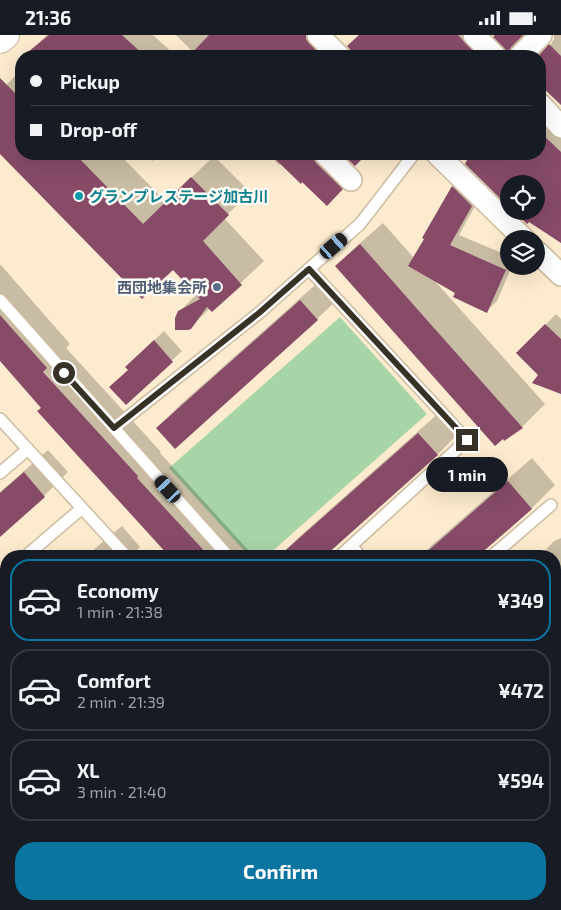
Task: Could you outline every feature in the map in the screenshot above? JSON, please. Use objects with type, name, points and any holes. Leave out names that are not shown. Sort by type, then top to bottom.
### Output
[{"type":"street","points":[[0,39],[5,35]]},
{"type":"street","points":[[318,35],[333,50]]},
{"type":"street","points":[[474,35],[489,50]]},
{"type":"street","points":[[526,50],[542,35]]},
{"type":"street","points":[[546,111],[561,127]]},
{"type":"street","points":[[331,160],[351,180]]},
{"type":"street","points":[[443,160],[515,230]]},
{"type":"street","points":[[545,260],[561,275]]},
{"type":"lane","points":[[114,428],[259,313],[360,224],[409,160]]},
{"type":"lane","points":[[309,269],[467,440],[348,550]]},
{"type":"lane","points":[[0,300],[223,550]]},
{"type":"lane","points":[[0,419],[120,550]]},
{"type":"lane","points":[[0,473],[28,449]]},
{"type":"lane","points":[[499,550],[551,505]]},
{"type":"lane","points":[[33,550],[82,508]]},
{"type":"lane","points":[[352,547],[355,550]]},
{"type":"green space","points":[[340,317],[427,414],[274,550],[244,550],[169,468]]},
{"type":"building","points":[[49,35],[122,35],[138,50],[30,50]]},
{"type":"building","points":[[209,35],[306,35],[306,39],[316,50],[195,50]]},
{"type":"building","points":[[359,35],[458,35],[472,50],[351,50],[347,46]]},
{"type":"building","points":[[495,35],[523,35],[510,50],[506,50],[493,37]]},
{"type":"building","points":[[549,44],[561,56],[561,105],[546,91],[546,50],[544,50]]},
{"type":"building","name":"グランプレステージ加古川","points":[[0,78],[15,93],[15,160],[81,160],[143,224],[191,177],[229,215],[203,241],[242,285],[212,312],[207,307],[191,329],[175,330],[175,318],[178,311],[200,299],[173,270],[142,299],[0,154]]},
{"type":"building","points":[[546,138],[561,152],[561,243],[545,232],[545,230],[541,230],[529,222],[527,224],[523,220],[545,220],[545,175],[500,175],[500,198],[465,164],[467,160],[546,160]]},
{"type":"building","points":[[276,160],[314,160],[343,189],[327,206],[302,182],[301,184]]},
{"type":"building","points":[[348,160],[361,160],[355,166]]},
{"type":"building","points":[[452,186],[472,206],[450,245],[500,267],[500,275],[504,275],[487,313],[453,297],[455,293],[408,266],[424,239],[422,238]]},
{"type":"building","points":[[360,244],[523,428],[504,441],[503,439],[495,446],[335,266]]},
{"type":"building","points":[[300,300],[318,320],[175,449],[156,428]]},
{"type":"building","points":[[0,315],[47,368],[43,372],[203,550],[164,550],[37,411],[41,408],[0,361]]},
{"type":"building","points":[[545,324],[561,339],[561,394],[532,383],[538,375],[516,353]]},
{"type":"building","points":[[154,340],[173,362],[126,405],[109,387],[128,370],[125,367]]},
{"type":"building","points":[[418,433],[438,455],[332,550],[286,550]]},
{"type":"building","points":[[24,472],[45,497],[0,537],[0,493]]},
{"type":"building","points":[[508,481],[532,509],[485,550],[429,550]]},
{"type":"place","name":"グランプレステージ加古川","points":[[79,196]]},
{"type":"place","name":"西団地集会所","points":[[217,287]]},
{"type":"route","points":[[64,373],[114,428],[259,313],[309,269],[467,440]]}]
